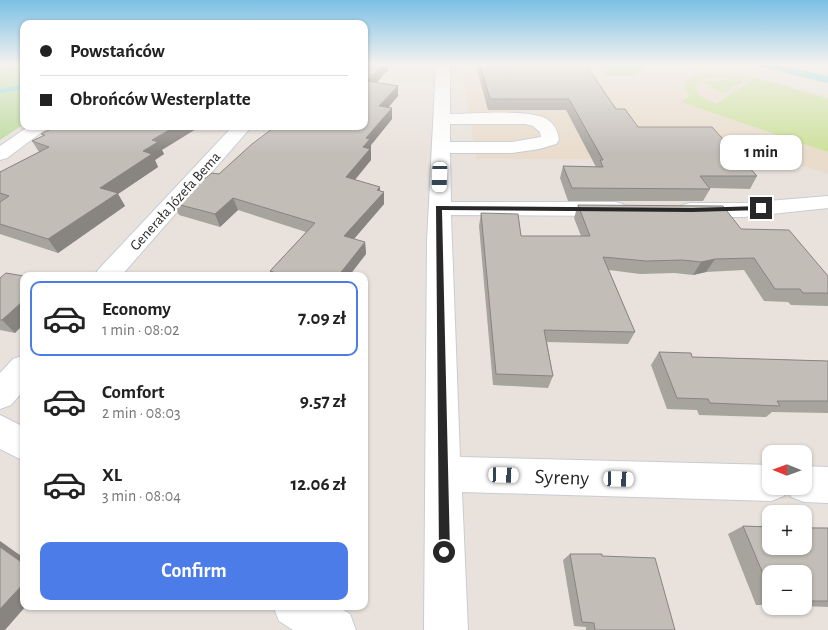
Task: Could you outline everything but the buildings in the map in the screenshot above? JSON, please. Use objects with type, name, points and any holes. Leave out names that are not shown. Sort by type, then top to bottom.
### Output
[{"type":"street","points":[[442,94],[439,208],[446,630]]},
{"type":"street","points":[[525,119],[539,122],[549,131],[550,140],[532,146],[441,133],[525,119]]},
{"type":"street","points":[[0,154],[36,130]]},
{"type":"street","name":"Generała Józefa Bema","points":[[111,272],[239,130]]},
{"type":"street","points":[[673,210],[744,210],[828,202]]},
{"type":"street","points":[[439,208],[633,210]]},
{"type":"street","points":[[0,394],[20,372]]},
{"type":"street","points":[[0,431],[20,443]]},
{"type":"street","name":"Syreny","points":[[443,474],[762,484]]},
{"type":"street","points":[[812,484],[828,485]]},
{"type":"street","points":[[301,610],[334,630]]},
{"type":"shaded area","points":[[466,94],[822,94],[828,96],[828,174],[784,160],[476,159]]},
{"type":"green space","points":[[0,94],[20,94],[20,127],[0,140]]},
{"type":"green space","points":[[689,94],[699,94],[716,104],[731,94],[812,94],[828,99],[828,152],[681,102],[690,96]]},
{"type":"route","points":[[444,552],[439,208],[692,210],[744,210],[761,208]]}]
